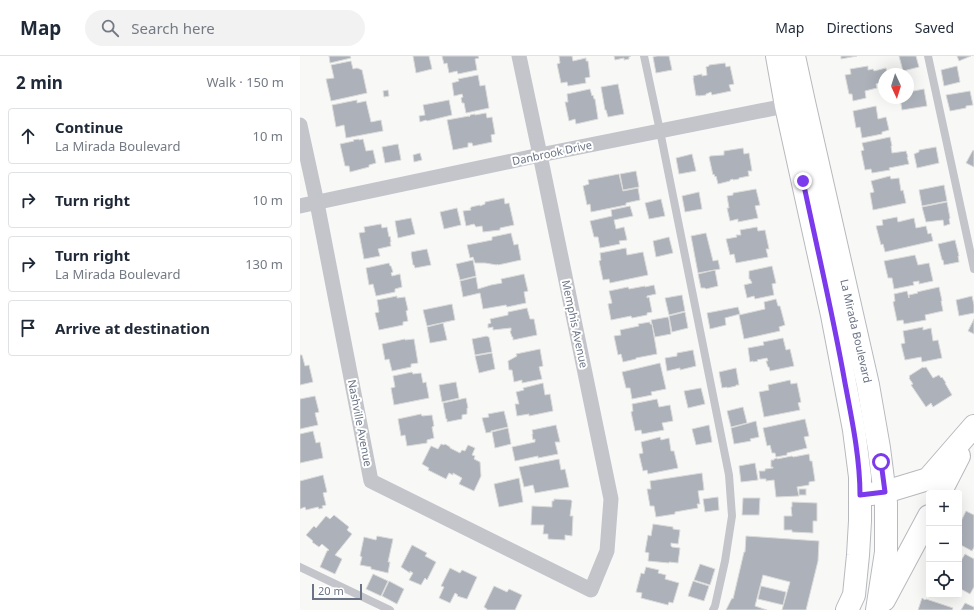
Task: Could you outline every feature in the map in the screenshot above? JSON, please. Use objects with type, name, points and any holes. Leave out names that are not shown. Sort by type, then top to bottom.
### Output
[{"type":"main road","name":"La Mirada Boulevard","points":[[777,56],[795,104],[868,385],[879,448],[886,503],[886,552],[877,610]]},
{"type":"main road","name":"La Mirada Boulevard","points":[[794,56],[795,104],[854,430],[860,477],[858,556],[850,603]]},
{"type":"main road","points":[[860,495],[885,492],[928,479],[974,426],[942,490]]},
{"type":"main road","points":[[877,610],[926,521]]},
{"type":"street","name":"Memphis Avenue","points":[[519,56],[611,499],[607,550],[591,590]]},
{"type":"street","name":"Danbrook Drive","points":[[300,206],[540,155],[795,104]]},
{"type":"street","name":"Nashville Avenue","points":[[300,125],[317,203],[371,481],[591,590]]},
{"type":"lane","points":[[644,56],[729,475],[732,516],[725,561],[713,610]]},
{"type":"lane","points":[[928,56],[974,269]]},
{"type":"lane","points":[[300,567],[390,610]]},
{"type":"building","points":[[329,56],[350,56],[351,58],[330,63]]},
{"type":"building","points":[[413,56],[429,56],[432,69],[416,73]]},
{"type":"building","points":[[442,56],[478,56],[479,58],[475,59],[477,70],[458,74],[457,71],[449,73],[447,63],[444,64]]},
{"type":"building","points":[[559,56],[572,56],[573,61],[586,58],[586,61],[588,61],[590,77],[585,78],[586,83],[568,86],[567,82],[561,83],[557,64],[560,63]]},
{"type":"building","points":[[614,56],[631,56],[629,59],[624,60],[624,58],[615,60]]},
{"type":"building","points":[[669,56],[672,70],[656,73],[653,57]]},
{"type":"building","points":[[841,56],[857,56],[841,59]]},
{"type":"building","points":[[899,56],[916,56],[919,67],[902,68]]},
{"type":"building","points":[[957,56],[971,56],[959,61]]},
{"type":"building","points":[[351,61],[353,69],[357,68],[362,70],[367,93],[331,101],[326,79],[334,78],[331,65]]},
{"type":"building","points":[[725,63],[726,67],[730,66],[734,84],[729,85],[731,91],[712,95],[711,92],[706,95],[696,96],[693,76],[702,74],[702,76],[707,75],[706,67],[709,65]]},
{"type":"building","points":[[868,66],[868,70],[878,70],[878,84],[876,84],[877,88],[865,91],[866,98],[853,101],[852,94],[849,94],[845,75],[851,74],[850,69]]},
{"type":"building","points":[[957,66],[960,82],[944,86],[941,70]]},
{"type":"building","points":[[478,75],[480,86],[485,85],[489,108],[466,113],[464,103],[462,103],[462,94],[454,96],[452,83],[459,81],[458,79]]},
{"type":"building","points":[[618,84],[624,114],[608,117],[605,110],[601,87]]},
{"type":"building","points":[[590,89],[592,96],[593,95],[595,99],[598,119],[576,124],[575,119],[569,121],[565,102],[568,102],[567,94]]},
{"type":"building","points":[[924,89],[927,106],[902,110],[901,104],[914,104],[914,91]]},
{"type":"building","points":[[388,90],[389,96],[384,97],[383,91]]},
{"type":"building","points":[[970,91],[973,105],[950,111],[946,95]]},
{"type":"building","points":[[357,100],[357,103],[366,101],[371,122],[381,120],[383,131],[346,138],[344,125],[336,127],[332,105]]},
{"type":"building","points":[[449,100],[452,115],[420,122],[419,116],[425,115],[423,105]]},
{"type":"building","points":[[876,106],[878,119],[886,117],[889,130],[882,132],[882,134],[862,138],[860,127],[856,128],[853,111]]},
{"type":"building","points":[[486,113],[487,118],[492,117],[495,134],[491,135],[492,142],[473,146],[472,143],[468,143],[468,147],[453,150],[447,120]]},
{"type":"building","points":[[890,137],[892,153],[906,151],[909,164],[889,168],[890,170],[872,173],[871,169],[865,170],[861,151],[864,150],[862,143]]},
{"type":"building","points":[[363,139],[366,151],[373,150],[376,163],[369,165],[369,167],[350,172],[349,166],[345,166],[340,144]]},
{"type":"building","points":[[398,144],[401,160],[385,163],[382,147]]},
{"type":"building","points":[[936,147],[939,163],[917,168],[914,154],[919,152],[919,150]]},
{"type":"building","points":[[743,148],[744,154],[749,153],[752,171],[748,171],[749,176],[718,184],[716,176],[715,177],[714,174],[713,175],[709,157],[724,155],[724,151]]},
{"type":"building","points":[[973,150],[974,151],[974,167],[966,163]]},
{"type":"building","points":[[420,153],[422,160],[414,162],[413,155]]},
{"type":"building","points":[[692,154],[696,171],[679,174],[676,158]]},
{"type":"building","points":[[636,171],[639,187],[623,190],[620,174]]},
{"type":"building","points":[[619,174],[623,191],[638,188],[640,200],[626,203],[626,205],[591,212],[590,204],[587,205],[583,186],[589,184],[588,180]]},
{"type":"building","points":[[890,176],[891,179],[899,178],[901,191],[903,190],[906,203],[873,210],[870,193],[874,192],[871,181]]},
{"type":"building","points":[[944,185],[947,201],[922,206],[919,190]]},
{"type":"building","points":[[756,189],[760,205],[755,206],[758,218],[738,222],[738,219],[730,221],[727,208],[729,208],[727,196],[733,195],[733,193]]},
{"type":"building","points":[[699,192],[702,209],[685,212],[682,196]]},
{"type":"building","points":[[504,198],[505,204],[509,203],[514,225],[500,228],[500,230],[483,232],[482,226],[476,227],[474,224],[466,226],[463,211],[471,210],[471,207],[480,206],[485,204],[485,202]]},
{"type":"building","points":[[661,199],[665,216],[649,219],[645,203]]},
{"type":"building","points":[[947,202],[950,224],[944,226],[943,220],[926,222],[922,207]]},
{"type":"building","points":[[630,206],[633,216],[614,220],[616,229],[624,227],[627,240],[619,241],[620,244],[600,248],[598,237],[594,237],[590,221],[612,216],[611,210]]},
{"type":"building","points":[[457,208],[461,225],[444,229],[440,212]]},
{"type":"building","points":[[897,217],[898,222],[914,218],[916,228],[926,226],[928,234],[931,233],[933,241],[885,252],[883,244],[881,245],[876,226],[883,225],[882,220]]},
{"type":"building","points":[[411,218],[415,234],[398,238],[395,221]]},
{"type":"building","points":[[381,224],[382,228],[387,227],[391,246],[378,249],[380,256],[364,259],[359,233],[365,232],[364,227]]},
{"type":"building","points":[[757,227],[758,231],[765,230],[769,249],[766,249],[768,257],[736,263],[734,254],[730,255],[726,239],[737,237],[736,235],[741,235],[740,230]]},
{"type":"building","points":[[511,233],[514,245],[518,244],[521,260],[497,265],[475,263],[473,257],[470,258],[467,245],[492,240],[492,237]]},
{"type":"building","points":[[706,233],[713,261],[718,260],[720,269],[698,273],[691,236]]},
{"type":"building","points":[[669,237],[673,253],[656,257],[653,241]]},
{"type":"building","points":[[955,240],[959,262],[944,265],[938,244]]},
{"type":"building","points":[[626,248],[627,255],[643,252],[648,275],[610,283],[609,279],[603,280],[599,261],[601,260],[600,253]]},
{"type":"building","points":[[427,249],[431,265],[415,268],[413,265],[411,252]]},
{"type":"building","points":[[915,255],[918,265],[929,263],[933,281],[919,284],[919,281],[913,282],[914,285],[894,289],[892,278],[888,278],[884,261]]},
{"type":"building","points":[[473,260],[476,276],[460,280],[456,264]]},
{"type":"building","points":[[389,263],[393,272],[391,273],[392,276],[400,274],[402,287],[395,289],[395,292],[376,296],[373,284],[369,285],[366,268]]},
{"type":"building","points":[[772,266],[776,283],[772,284],[774,295],[755,299],[754,296],[747,298],[744,285],[752,283],[749,279],[749,271]]},
{"type":"building","points":[[715,270],[718,286],[706,289],[701,288],[698,274]]},
{"type":"building","points":[[524,274],[528,291],[524,292],[526,303],[507,307],[506,305],[483,309],[480,293],[463,297],[460,281],[476,277],[478,289],[502,283],[501,279]]},
{"type":"building","points":[[654,285],[656,294],[647,296],[647,298],[649,297],[652,312],[647,313],[647,315],[632,318],[631,316],[611,320],[608,304],[612,303],[609,291],[628,287],[629,289]]},
{"type":"building","points":[[939,287],[943,311],[925,315],[926,320],[904,324],[903,320],[897,321],[893,302],[895,301],[894,294],[907,291],[909,298],[909,295],[918,293],[917,292]]},
{"type":"building","points":[[682,295],[685,311],[669,315],[665,298]]},
{"type":"building","points":[[397,296],[397,298],[405,297],[408,310],[406,311],[408,321],[403,322],[403,325],[379,330],[375,313],[379,312],[377,300]]},
{"type":"building","points":[[972,296],[974,313],[959,316],[956,300]]},
{"type":"building","points":[[776,299],[778,306],[780,306],[785,325],[779,327],[780,331],[744,339],[739,315],[765,309],[764,302]]},
{"type":"building","points":[[452,304],[455,320],[427,326],[423,310]]},
{"type":"building","points":[[738,307],[740,314],[725,318],[726,325],[710,329],[707,313]]},
{"type":"building","points":[[527,308],[530,319],[534,319],[537,335],[513,340],[510,331],[511,328],[493,330],[493,327],[488,328],[488,324],[491,323],[490,319],[508,315],[508,312]]},
{"type":"building","points":[[685,312],[688,328],[672,332],[669,316]]},
{"type":"building","points":[[668,317],[671,334],[655,337],[651,320]]},
{"type":"building","points":[[974,319],[974,334],[968,331]]},
{"type":"building","points":[[650,322],[650,324],[652,324],[657,354],[623,362],[621,354],[618,355],[614,336],[621,335],[620,330]]},
{"type":"building","points":[[443,323],[447,340],[430,343],[427,327]]},
{"type":"building","points":[[923,327],[923,330],[931,328],[933,341],[938,340],[942,358],[922,362],[921,357],[905,360],[901,344],[905,343],[903,331]]},
{"type":"building","points":[[487,336],[489,337],[492,352],[475,355],[472,339]]},
{"type":"building","points":[[783,338],[786,350],[790,349],[794,366],[770,371],[766,361],[768,361],[767,358],[750,362],[748,348],[764,345],[763,342]]},
{"type":"building","points":[[405,339],[414,339],[418,363],[411,364],[411,367],[392,371],[389,359],[385,360],[382,344]]},
{"type":"building","points":[[540,349],[543,366],[539,367],[542,379],[522,383],[522,380],[514,382],[512,370],[509,370],[508,361],[517,356],[516,354]]},
{"type":"building","points":[[693,350],[696,366],[680,370],[680,368],[667,371],[665,358],[677,356],[677,353]]},
{"type":"building","points":[[492,353],[495,369],[479,373],[475,356]]},
{"type":"building","points":[[300,355],[302,355],[305,366],[309,365],[313,382],[300,385]]},
{"type":"building","points":[[660,363],[666,389],[651,392],[652,395],[632,399],[630,388],[626,388],[622,372]]},
{"type":"building","points":[[923,367],[926,367],[933,378],[939,375],[941,378],[942,377],[952,395],[933,407],[931,403],[926,407],[911,385],[913,384],[909,378],[909,376]]},
{"type":"building","points":[[736,368],[739,385],[722,388],[719,372]]},
{"type":"building","points":[[412,372],[413,374],[421,373],[423,383],[426,382],[429,398],[394,405],[391,388],[395,387],[393,376]]},
{"type":"building","points":[[790,380],[791,384],[797,383],[801,402],[798,403],[800,410],[764,417],[759,392],[769,390],[768,385]]},
{"type":"building","points":[[456,382],[459,398],[442,402],[439,385]]},
{"type":"building","points":[[543,383],[545,395],[550,394],[553,411],[529,416],[529,414],[517,416],[515,404],[519,404],[516,392],[524,390],[523,388]]},
{"type":"building","points":[[701,388],[705,404],[688,408],[684,391]]},
{"type":"building","points":[[315,396],[319,412],[315,413],[318,425],[300,429],[300,399]]},
{"type":"building","points":[[466,398],[468,408],[467,414],[462,415],[462,419],[447,422],[443,403]]},
{"type":"building","points":[[657,399],[659,407],[670,405],[673,421],[662,423],[664,430],[642,434],[641,430],[635,431],[631,412],[633,411],[632,404]]},
{"type":"building","points":[[743,407],[747,423],[731,427],[727,411]]},
{"type":"building","points":[[504,411],[508,427],[486,433],[482,418],[489,417],[488,414]]},
{"type":"building","points":[[421,414],[422,416],[432,415],[434,438],[427,440],[427,443],[407,446],[405,435],[401,436],[398,419]]},
{"type":"building","points":[[805,419],[809,436],[804,437],[807,448],[776,457],[775,453],[772,453],[770,445],[767,446],[763,428]]},
{"type":"building","points":[[756,421],[759,437],[750,439],[751,441],[734,444],[731,428]]},
{"type":"building","points":[[556,425],[560,442],[555,442],[558,454],[538,458],[538,456],[515,461],[512,447],[535,442],[535,439],[533,440],[532,430]]},
{"type":"building","points":[[709,425],[712,442],[696,445],[692,429]]},
{"type":"building","points":[[508,428],[511,444],[495,448],[492,432]]},
{"type":"building","points":[[313,431],[316,443],[320,442],[323,458],[300,463],[300,434]]},
{"type":"building","points":[[660,437],[661,440],[669,438],[671,451],[674,451],[678,468],[648,474],[647,470],[643,471],[639,454],[643,453],[641,442]]},
{"type":"building","points":[[441,444],[445,444],[460,453],[462,450],[465,451],[468,445],[475,448],[472,455],[475,456],[474,459],[480,462],[481,476],[474,491],[459,484],[462,478],[453,473],[453,475],[449,473],[446,479],[428,470],[429,468],[422,464],[431,446],[438,449]]},
{"type":"building","points":[[809,454],[810,461],[812,461],[815,481],[809,482],[809,485],[797,487],[799,496],[776,497],[774,480],[766,481],[766,479],[760,479],[759,471],[765,471],[765,469],[773,468],[771,467],[771,460]]},
{"type":"building","points":[[559,459],[561,470],[565,469],[569,487],[535,493],[533,485],[524,487],[519,467]]},
{"type":"building","points":[[755,463],[758,480],[741,482],[739,466]]},
{"type":"building","points":[[702,473],[704,490],[698,491],[700,504],[697,504],[698,508],[656,517],[654,506],[650,506],[647,489],[651,489],[650,481]]},
{"type":"building","points":[[323,475],[327,492],[323,493],[326,505],[319,509],[318,507],[306,510],[305,507],[300,509],[300,481]]},
{"type":"building","points":[[519,478],[523,502],[499,507],[494,484]]},
{"type":"building","points":[[799,489],[806,489],[806,495],[799,495]]},
{"type":"building","points":[[718,497],[719,510],[705,512],[703,499]]},
{"type":"building","points":[[743,498],[760,498],[759,515],[742,515]]},
{"type":"building","points":[[554,499],[572,501],[570,516],[573,516],[572,536],[565,535],[565,540],[548,539],[548,534],[543,534],[544,525],[531,525],[532,506],[552,507],[552,501],[554,501]]},
{"type":"building","points":[[792,502],[817,503],[817,521],[813,521],[813,533],[784,530],[784,516],[792,516]]},
{"type":"building","points":[[966,511],[974,515],[974,547],[972,551],[962,546],[962,519]]},
{"type":"building","points":[[334,515],[349,527],[347,530],[352,534],[335,555],[342,559],[335,574],[320,567],[327,551],[329,550],[322,544],[319,547],[306,535],[314,526],[316,528],[326,516],[330,519]]},
{"type":"building","points":[[653,524],[673,527],[673,529],[680,530],[678,544],[671,543],[672,547],[680,548],[678,563],[648,561],[649,553],[645,552],[648,535],[651,536]]},
{"type":"building","points":[[377,536],[393,539],[388,562],[390,562],[388,573],[360,565],[362,557],[360,556],[364,537],[376,540]]},
{"type":"building","points":[[746,536],[819,541],[818,561],[806,610],[782,610],[790,582],[763,575],[755,606],[767,610],[726,610],[732,598],[733,599],[745,552]]},
{"type":"building","points":[[412,545],[427,553],[425,556],[436,562],[427,580],[425,578],[421,585],[409,580],[413,573],[410,571],[410,573],[401,567]]},
{"type":"building","points":[[965,554],[974,559],[974,587],[970,594],[962,590],[962,559]]},
{"type":"building","points":[[700,564],[715,569],[710,585],[694,580]]},
{"type":"building","points":[[646,567],[659,570],[658,573],[666,575],[665,579],[679,583],[673,603],[669,602],[668,605],[641,598],[642,593],[636,592],[641,573],[644,574]]},
{"type":"building","points":[[450,568],[460,573],[462,570],[477,577],[467,599],[457,596],[458,595],[455,593],[450,603],[439,598],[444,587],[441,586]]},
{"type":"building","points":[[373,574],[388,581],[381,596],[366,589]]},
{"type":"building","points":[[389,581],[404,589],[397,604],[382,596]]},
{"type":"building","points":[[693,581],[709,586],[704,601],[688,596]]},
{"type":"building","points":[[494,586],[507,592],[509,589],[522,595],[515,610],[487,610],[484,607]]},
{"type":"building","points":[[761,586],[786,592],[783,605],[758,599]]},
{"type":"building","points":[[922,598],[953,608],[952,610],[918,610]]},
{"type":"building","points":[[965,603],[974,607],[974,610],[961,610]]},
{"type":"route","points":[[803,181],[832,315],[854,430],[860,477],[860,495],[885,492],[881,462]]}]
